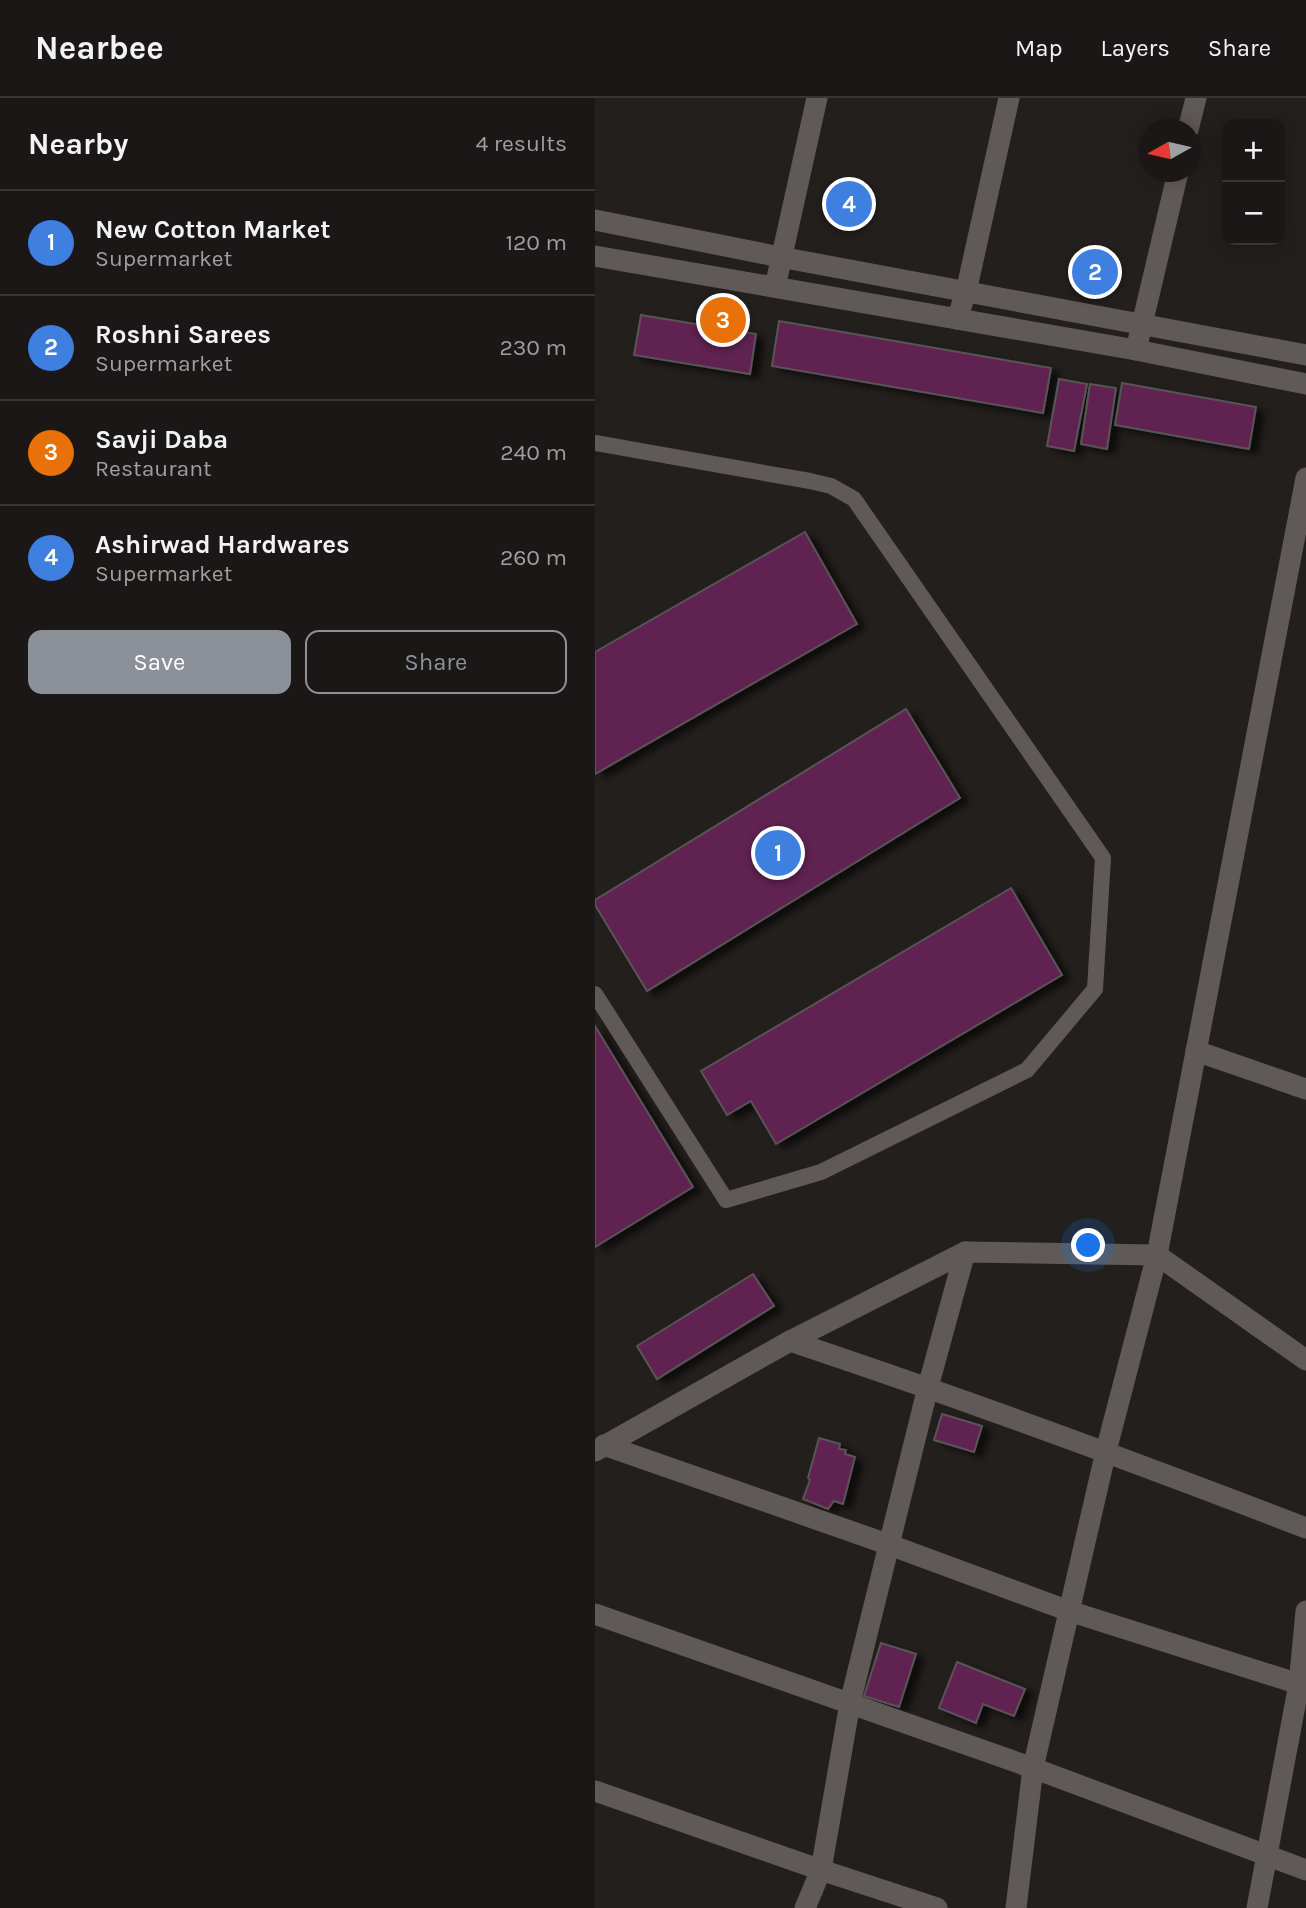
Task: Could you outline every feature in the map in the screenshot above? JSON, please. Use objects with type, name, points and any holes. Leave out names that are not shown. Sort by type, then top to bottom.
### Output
[{"type":"street","points":[[775,287],[817,98]]},
{"type":"street","points":[[957,319],[966,292],[1009,98]]},
{"type":"street","points":[[1190,119],[1195,98]]},
{"type":"street","points":[[1136,350],[1176,182]]},
{"type":"street","points":[[595,220],[1306,355]]},
{"type":"street","points":[[595,256],[1136,350],[1306,384]]},
{"type":"street","points":[[1016,1908],[1033,1768],[1106,1451],[1157,1255],[1306,478]]},
{"type":"street","points":[[1196,1051],[1306,1089]]},
{"type":"street","points":[[805,1908],[821,1871],[850,1703],[928,1387],[965,1252]]},
{"type":"street","points":[[599,1448],[790,1342],[965,1252],[1157,1255],[1303,1352]]},
{"type":"street","points":[[790,1342],[928,1387],[1106,1451],[1306,1528]]},
{"type":"street","points":[[599,1448],[890,1545],[1069,1611],[1299,1684]]},
{"type":"street","points":[[1257,1908],[1299,1684],[1306,1611]]},
{"type":"street","points":[[595,1614],[1033,1768],[1306,1870]]},
{"type":"street","points":[[595,1791],[821,1871],[937,1908]]},
{"type":"lane","points":[[595,443],[831,486],[854,499],[1103,858],[1095,989],[1027,1070],[821,1172],[726,1200],[595,994]]},
{"type":"building","points":[[641,315],[756,334],[750,374],[634,355]]},
{"type":"building","points":[[779,321],[1051,368],[1043,413],[772,366]]},
{"type":"building","points":[[1059,379],[1087,384],[1074,451],[1047,446]]},
{"type":"building","points":[[1122,383],[1256,407],[1249,449],[1115,425]]},
{"type":"building","points":[[1090,384],[1116,388],[1107,449],[1081,444]]},
{"type":"building","points":[[805,532],[857,624],[595,774],[595,652]]},
{"type":"building","points":[[906,709],[960,798],[647,991],[595,905],[595,900]]},
{"type":"building","points":[[1011,888],[1062,975],[776,1144],[751,1101],[727,1115],[701,1071]]},
{"type":"building","points":[[595,1026],[693,1187],[595,1247]]},
{"type":"building","points":[[753,1274],[774,1306],[657,1379],[637,1346]]},
{"type":"building","points":[[942,1414],[982,1426],[974,1452],[934,1440]]},
{"type":"building","points":[[819,1438],[840,1444],[839,1449],[846,1450],[845,1454],[855,1457],[843,1504],[834,1501],[828,1509],[803,1499]]},
{"type":"building","points":[[881,1643],[916,1654],[899,1707],[864,1696]]},
{"type":"building","points":[[957,1662],[1025,1689],[1014,1716],[983,1704],[976,1723],[939,1708]]},
{"type":"place","name":"Ashirwad Hardwares","points":[[849,204]]},
{"type":"place","name":"Roshni Sarees","points":[[1095,272]]},
{"type":"place","name":"Savji Daba","points":[[723,320]]},
{"type":"place","name":"New Cotton Market","points":[[778,853]]}]
